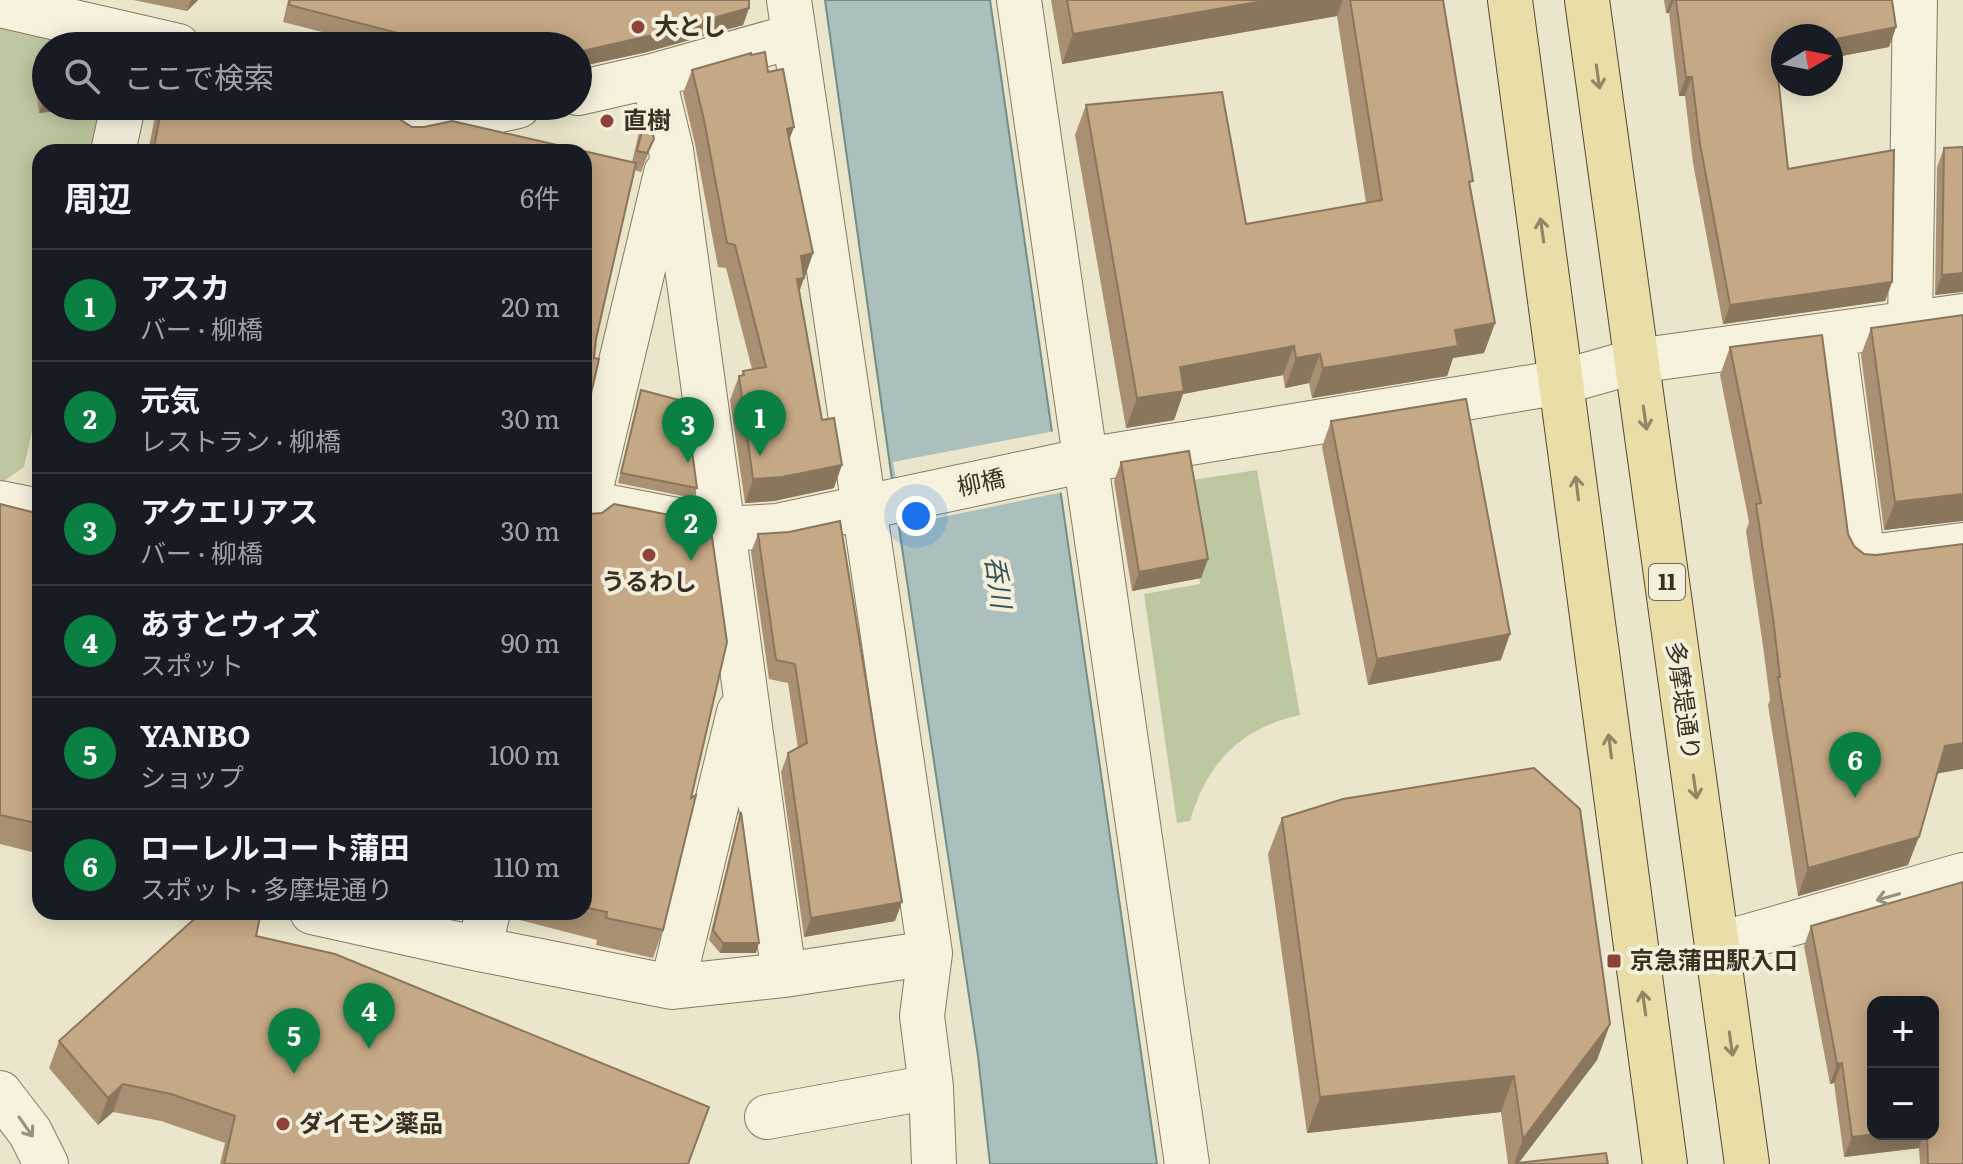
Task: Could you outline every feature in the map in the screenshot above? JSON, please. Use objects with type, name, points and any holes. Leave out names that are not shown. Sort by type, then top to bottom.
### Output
[{"type":"main road","points":[[1510,0],[1665,1164]]},
{"type":"main road","name":"多摩堤通り","points":[[1587,0],[1747,1164]]},
{"type":"street","points":[[1019,0],[1079,462],[1187,1164]]},
{"type":"street","points":[[1910,324],[1915,0]]},
{"type":"street","points":[[0,5],[107,32]]},
{"type":"street","points":[[592,90],[653,76],[791,18],[877,505],[930,953],[922,1016],[931,1087],[934,1164]]},
{"type":"street","points":[[653,76],[671,150],[784,975]]},
{"type":"street","points":[[115,144],[120,120]]},
{"type":"street","points":[[409,130],[454,120]]},
{"type":"street","points":[[592,479],[671,150]]},
{"type":"street","name":"柳橋","points":[[592,509],[724,529],[777,526],[1079,462],[1562,382],[1636,361],[1963,316]]},
{"type":"street","points":[[1833,334],[1863,558],[1963,545]]},
{"type":"street","points":[[672,987],[744,691]]},
{"type":"street","points":[[1717,945],[1963,875]]},
{"type":"street","points":[[388,920],[483,930],[672,987],[784,975],[930,953]]},
{"type":"street","points":[[767,1117],[931,1087]]},
{"type":"street","points":[[0,1093],[30,1132],[46,1164]]},
{"type":"green space","points":[[0,24],[36,32],[32,32],[32,120],[102,120],[96,144],[32,144],[32,432],[24,467],[0,482]]},
{"type":"green space","points":[[1257,470],[1300,715],[1260,729],[1229,751],[1206,782],[1190,821],[1177,823],[1144,594],[1200,584],[1186,481]]},
{"type":"water","name":"呑川","points":[[825,0],[990,0],[1157,1164],[990,1164],[978,1056],[894,494]]},
{"type":"pier","points":[[1055,431],[1063,492],[904,525],[893,462]]},
{"type":"building","points":[[290,0],[749,0],[749,8],[592,49],[592,32],[394,32],[289,5]]},
{"type":"building","points":[[1067,0],[1269,0],[1073,34]]},
{"type":"building","points":[[1350,0],[1443,0],[1473,181],[1469,182],[1495,323],[1455,330],[1458,346],[1323,368],[1320,354],[1296,358],[1294,346],[1180,367],[1184,391],[1137,398],[1086,105],[1222,92],[1246,224],[1382,200]]},
{"type":"building","points":[[1676,0],[1892,0],[1896,27],[1843,38],[1843,24],[1771,24],[1771,96],[1780,96],[1788,169],[1894,150],[1892,282],[1730,305],[1700,144],[1692,77],[1686,77]]},
{"type":"building","points":[[765,52],[768,72],[783,69],[794,127],[787,129],[813,253],[801,256],[804,278],[797,279],[822,420],[834,418],[842,465],[782,477],[753,479],[739,376],[744,375],[743,371],[766,367],[735,245],[727,243],[692,70]]},
{"type":"building","points":[[647,110],[654,139],[647,153],[637,151]]},
{"type":"building","points":[[159,120],[401,120],[412,127],[452,121],[553,144],[155,144]]},
{"type":"building","points":[[1963,147],[1963,273],[1942,275],[1944,148]]},
{"type":"building","points":[[592,153],[636,163],[596,339],[594,358],[599,359],[592,389]]},
{"type":"building","points":[[1963,315],[1963,494],[1895,502],[1871,328]]},
{"type":"building","points":[[1822,335],[1848,534],[1854,546],[1864,554],[1876,555],[1963,544],[1963,743],[1945,746],[1919,837],[1808,868],[1778,677],[1773,618],[1756,504],[1761,503],[1730,347]]},
{"type":"building","points":[[641,390],[685,399],[697,488],[621,473]]},
{"type":"building","points":[[1466,399],[1510,634],[1377,659],[1331,421]]},
{"type":"building","points":[[1189,451],[1208,559],[1139,572],[1121,462]]},
{"type":"building","points":[[0,504],[32,512],[32,822],[0,815]]},
{"type":"building","points":[[614,504],[710,523],[727,642],[691,798],[696,795],[663,930],[606,918],[607,912],[592,909],[592,514],[602,513]]},
{"type":"building","points":[[840,521],[902,902],[811,918],[788,753],[807,743],[795,664],[776,660],[758,534],[789,532]]},
{"type":"building","points":[[1534,768],[1580,809],[1610,1024],[1523,1139],[1514,1076],[1320,1097],[1282,818],[1343,799]]},
{"type":"building","points":[[741,812],[759,943],[723,943],[713,930]]},
{"type":"building","points":[[1963,882],[1963,1164],[1928,1164],[1927,1140],[1939,1140],[1939,996],[1867,996],[1867,1135],[1852,1137],[1842,1063],[1837,1064],[1811,926]]},
{"type":"building","points":[[193,920],[259,920],[256,936],[335,954],[709,1107],[688,1164],[224,1164],[235,1116],[171,1094],[123,1084],[108,1098],[59,1041]]},
{"type":"building","points":[[1606,1153],[1608,1164],[1518,1164],[1518,1163]]},
{"type":"place","name":"大とし","points":[[638,27]]},
{"type":"place","name":"直樹","points":[[607,121]]},
{"type":"place","name":"アスカ","points":[[760,456]]},
{"type":"place","name":"アクエリアス","points":[[688,463]]},
{"type":"place","name":"うるわし","points":[[649,555]]},
{"type":"place","name":"元気","points":[[691,561]]},
{"type":"place","name":"ローレルコート蒲田","points":[[1855,798]]},
{"type":"place","name":"京急蒲田駅入口","points":[[1614,961]]},
{"type":"place","name":"あすとウィズ","points":[[369,1049]]},
{"type":"place","name":"YANBO","points":[[294,1074]]},
{"type":"place","name":"ダイモン薬品","points":[[283,1124]]}]
